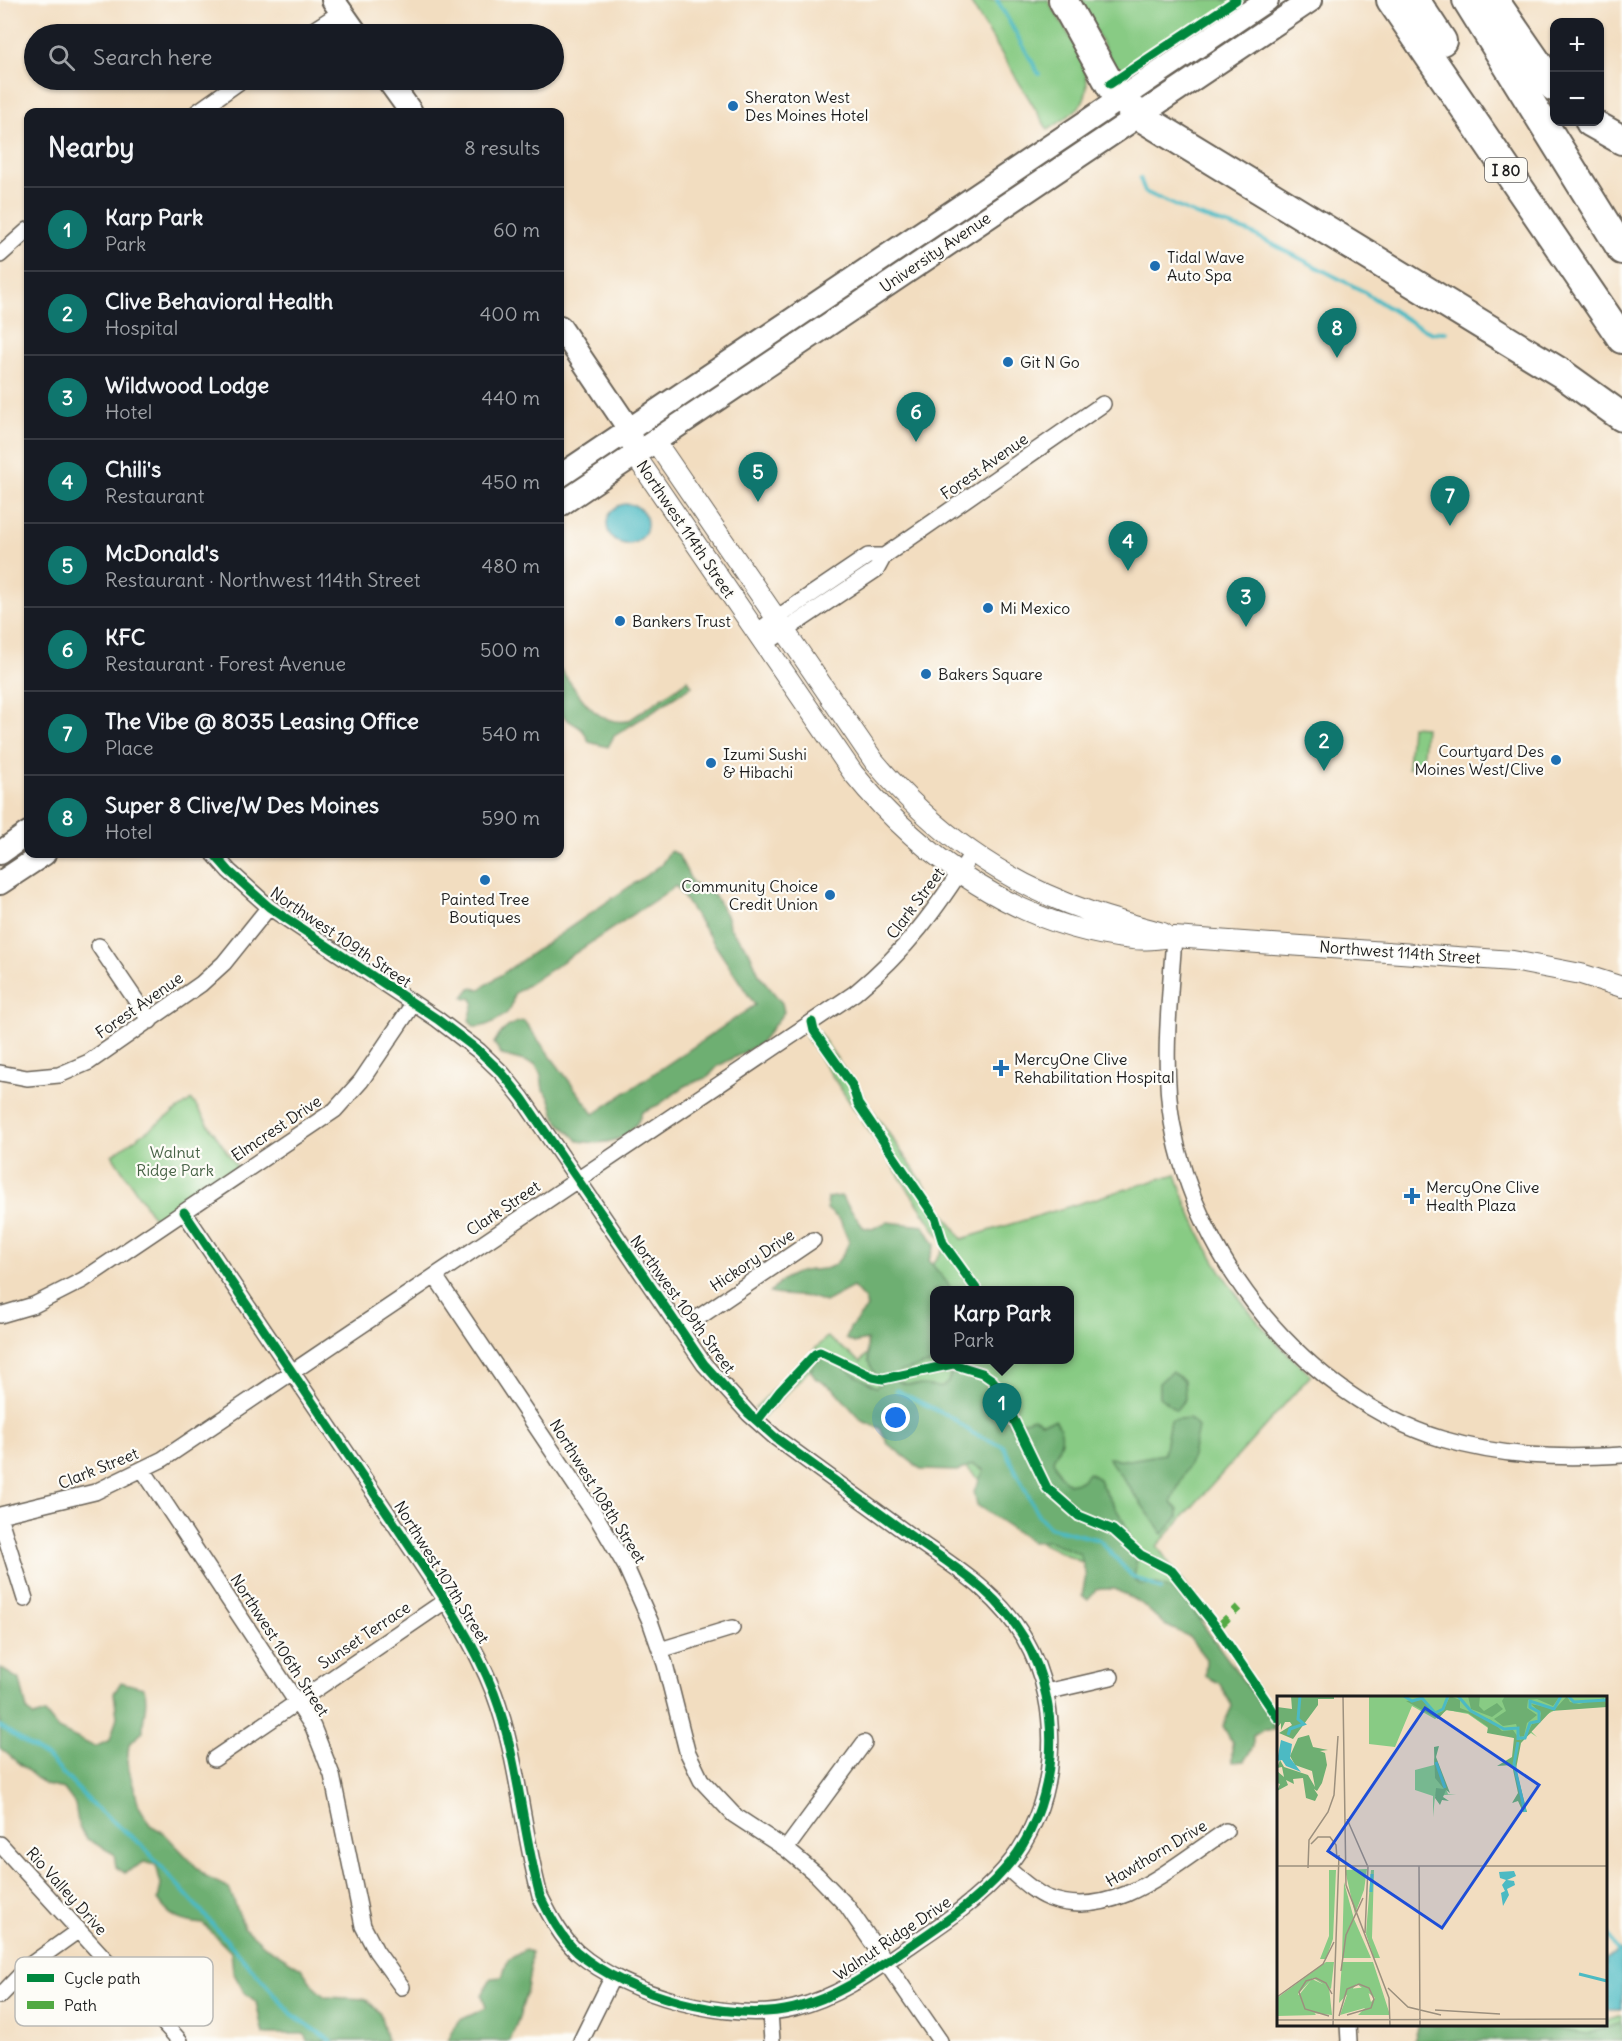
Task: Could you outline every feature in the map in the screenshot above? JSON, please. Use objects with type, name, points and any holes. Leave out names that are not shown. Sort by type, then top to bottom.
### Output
[{"type":"highway","name":"I 80","points":[[1391,0],[1622,339]]},
{"type":"highway","points":[[1415,0],[1622,312]]},
{"type":"highway","points":[[1467,0],[1622,250]]},
{"type":"highway","points":[[1494,0],[1550,81]]},
{"type":"highway","points":[[1066,4],[1112,88],[1129,107],[1561,373],[1622,417]]},
{"type":"highway","points":[[1597,126],[1622,140]]},
{"type":"main road","name":"University Avenue","points":[[564,502],[635,455],[1129,107],[1267,0]]},
{"type":"main road","name":"University Avenue","points":[[564,473],[1129,107],[1311,0]]},
{"type":"main road","points":[[337,6],[350,24]]},
{"type":"main road","points":[[395,90],[408,108]]},
{"type":"main road","points":[[564,333],[629,429]]},
{"type":"main road","name":"Northwest 114th Street","points":[[629,429],[655,441]]},
{"type":"main road","name":"Northwest 114th Street","points":[[629,429],[635,455]]},
{"type":"main road","points":[[0,853],[24,836]]},
{"type":"main road","points":[[0,883],[38,858]]},
{"type":"street","points":[[318,24],[337,6]]},
{"type":"street","points":[[202,108],[228,90]]},
{"type":"street","points":[[3,246],[24,233]]},
{"type":"street","name":"Forest Avenue","points":[[760,638],[780,624],[877,569],[884,556],[1103,404]]},
{"type":"street","name":"Northwest 114th Street","points":[[655,441],[874,761],[926,817],[972,853],[1045,894],[1088,911],[1174,937]]},
{"type":"street","name":"Northwest 114th Street","points":[[635,455],[874,799],[917,841],[959,873],[999,898],[1072,927],[1135,940],[1174,937],[1513,961],[1581,974],[1622,987]]},
{"type":"street","name":"Clark Street","points":[[0,1517],[95,1492],[144,1470],[292,1373],[855,993],[890,964],[924,925],[972,853]]},
{"type":"street","name":"Northwest 109th Street","points":[[218,858],[269,907],[479,1051],[502,1073],[522,1098],[704,1364],[749,1414],[776,1438],[967,1574],[993,1596],[1024,1638],[1035,1660],[1046,1692],[1050,1755],[1044,1796],[1028,1835],[1007,1868]]},
{"type":"street","name":"Forest Avenue","points":[[0,1073],[27,1078],[59,1075],[89,1062],[181,1000],[224,963],[269,907]]},
{"type":"street","points":[[1174,937],[1167,1048],[1172,1124],[1190,1189],[1207,1229],[1255,1305],[1317,1369],[1382,1413],[1441,1439],[1504,1454],[1558,1459],[1622,1455]]},
{"type":"street","points":[[99,946],[150,1021]]},
{"type":"street","name":"Elmcrest Drive","points":[[0,1315],[34,1305],[67,1289],[345,1101],[413,1004]]},
{"type":"street","name":"Northwest 107th Street","points":[[184,1212],[445,1602],[477,1656],[497,1703],[506,1732],[540,1896],[567,1941],[592,1963],[613,1976],[670,1998],[708,2008]]},
{"type":"street","name":"Hickory Drive","points":[[680,1330],[813,1240]]},
{"type":"street","name":"Northwest 108th Street","points":[[435,1276],[596,1515],[626,1567],[660,1650],[687,1751],[701,1780],[734,1815],[786,1849],[817,1875],[847,1906],[940,2041]]},
{"type":"street","name":"Northwest 106th Street","points":[[144,1470],[313,1727],[332,1775],[363,1926],[376,1951],[402,1987]]},
{"type":"street","points":[[0,1517],[25,1599]]},
{"type":"street","name":"Sunset Terrace","points":[[214,1759],[445,1602]]},
{"type":"street","points":[[660,1650],[732,1628]]},
{"type":"street","points":[[1046,1692],[1111,1677]]},
{"type":"street","points":[[786,1849],[864,1743]]},
{"type":"street","name":"Hawthorn Drive","points":[[1007,1868],[1046,1897],[1072,1905],[1100,1905],[1134,1891],[1226,1831]]},
{"type":"street","name":"Rio Valley Drive","points":[[0,1844],[104,1957]]},
{"type":"street","name":"Walnut Ridge Drive","points":[[708,2008],[740,2013],[770,2012],[794,2008],[836,1994],[959,1912],[1007,1868]]},
{"type":"street","points":[[41,1957],[79,1930]]},
{"type":"street","points":[[580,2041],[613,1976]]},
{"type":"street","points":[[0,1996],[15,1980]]},
{"type":"street","points":[[770,2012],[772,2041]]},
{"type":"street","name":"Rio Valley Drive","points":[[166,2026],[180,2041]]},
{"type":"street","points":[[1348,2026],[1349,2041]]},
{"type":"green space","points":[[969,0],[1048,0],[1071,38],[1084,68],[1087,82],[1085,95],[1079,107],[1048,130]]},
{"type":"green space","points":[[1079,0],[1251,0],[1127,84],[1118,73]]},
{"type":"green space","points":[[564,674],[596,713],[616,721],[628,721],[688,680],[692,686],[614,736],[608,747],[589,742],[581,728],[564,717]]},
{"type":"green space","points":[[1411,726],[1425,727],[1422,768],[1408,768]]},
{"type":"green space","points":[[670,851],[678,854],[693,884],[711,892],[716,898],[728,919],[729,927],[749,951],[760,976],[782,1003],[784,1012],[760,1044],[718,1066],[708,1077],[687,1085],[658,1105],[642,1112],[638,1122],[625,1135],[608,1142],[578,1141],[557,1120],[550,1100],[543,1090],[541,1075],[535,1064],[502,1055],[494,1043],[506,1028],[524,1021],[594,1114],[755,1005],[676,886],[514,994],[507,1013],[496,1020],[484,1026],[474,1027],[469,1020],[474,1002],[471,998],[463,997],[470,988],[480,989],[661,865]]},
{"type":"green space","points":[[817,1030],[962,1239],[1176,1174],[1186,1203],[1213,1259],[1267,1332],[1311,1375],[1157,1546],[1213,1625],[1039,1542],[949,1449],[821,1358],[764,1417],[755,1408],[827,1337],[861,1362],[946,1246],[806,1037]]},
{"type":"green space","name":"Walnut Ridge Park","points":[[192,1100],[238,1168],[157,1223],[112,1155]]},
{"type":"green space","points":[[841,1196],[863,1227],[872,1229],[887,1222],[924,1226],[935,1245],[929,1260],[949,1286],[930,1286],[930,1364],[899,1372],[899,1382],[941,1388],[948,1382],[952,1371],[965,1371],[984,1380],[990,1387],[1011,1426],[1033,1418],[1042,1422],[1055,1420],[1061,1430],[1060,1445],[1053,1460],[1059,1474],[1069,1484],[1080,1481],[1089,1473],[1099,1479],[1128,1531],[1130,1550],[1137,1558],[1134,1580],[1142,1585],[1156,1584],[1168,1587],[1188,1604],[1272,1720],[1274,1730],[1263,1730],[1253,1736],[1253,1747],[1244,1761],[1232,1762],[1232,1742],[1223,1726],[1232,1706],[1219,1683],[1205,1676],[1206,1659],[1188,1636],[1165,1625],[1142,1604],[1115,1589],[1096,1589],[1088,1600],[1082,1596],[1086,1575],[1080,1554],[1049,1541],[1032,1542],[977,1505],[974,1491],[984,1470],[973,1464],[958,1471],[922,1470],[888,1444],[880,1428],[862,1421],[833,1388],[815,1378],[811,1371],[814,1362],[825,1357],[876,1387],[880,1384],[868,1361],[867,1340],[854,1343],[846,1339],[850,1328],[867,1308],[865,1300],[853,1287],[825,1302],[818,1299],[770,1293],[785,1278],[798,1272],[829,1267],[836,1263],[842,1255],[849,1242],[840,1220],[827,1209],[828,1198]]},
{"type":"green space","points":[[1171,1372],[1184,1380],[1185,1399],[1176,1410],[1159,1397],[1159,1383]]},
{"type":"green space","points":[[1189,1418],[1198,1427],[1191,1460],[1171,1502],[1178,1510],[1178,1517],[1163,1534],[1108,1458],[1129,1460],[1164,1454],[1170,1420]]},
{"type":"green space","points":[[0,1668],[20,1680],[27,1710],[34,1717],[45,1713],[58,1729],[95,1747],[110,1740],[117,1717],[114,1693],[121,1682],[144,1688],[146,1699],[143,1732],[129,1744],[127,1763],[139,1806],[150,1825],[163,1832],[206,1877],[229,1888],[244,1927],[265,1946],[301,1968],[314,1987],[325,1997],[366,1999],[380,2013],[387,2041],[307,2041],[304,2034],[263,2034],[256,2002],[244,1992],[233,1972],[231,1952],[203,1924],[177,1918],[158,1900],[161,1884],[156,1865],[144,1862],[125,1873],[116,1867],[114,1854],[87,1839],[79,1828],[75,1804],[64,1789],[45,1785],[0,1748]]},
{"type":"green space","points":[[525,1950],[531,1952],[528,1986],[510,2041],[448,2041],[458,2021],[486,2008],[482,1995],[491,1978],[502,1977],[508,1960]]},
{"type":"green space","points":[[1622,2015],[1622,2041],[1460,2026],[1607,2026],[1607,2020]]},
{"type":"green space","points":[[1622,2023],[1622,2041],[1414,2041],[1419,2026],[1536,2026],[1587,2034]]},
{"type":"water","points":[[627,504],[635,505],[641,510],[646,516],[646,532],[641,538],[635,543],[627,544],[619,543],[613,538],[608,532],[607,524],[608,516],[613,510],[619,505]]},
{"type":"water","points":[[1622,1951],[1622,2009],[1607,2009],[1607,1958]]},
{"type":"waterway","points":[[997,0],[1039,74]]},
{"type":"waterway","points":[[1140,178],[1145,192],[1196,215],[1249,232],[1361,290],[1414,324],[1432,333],[1446,332]]},
{"type":"waterway","points":[[896,1390],[954,1419],[972,1433],[1003,1446],[1038,1515],[1049,1527],[1099,1540],[1132,1576],[1161,1589]]},
{"type":"waterway","points":[[0,1726],[48,1758],[95,1807],[143,1846],[292,2014],[331,2041]]},
{"type":"waterway","points":[[1607,1933],[1620,1956]]},
{"type":"marked path","points":[[1217,1628],[1239,1607]]},
{"type":"cycle path","points":[[1110,84],[1236,0]]},
{"type":"cycle path","points":[[184,1212],[433,1580],[472,1646],[494,1693],[509,1742],[540,1896],[561,1933],[577,1952],[623,1981],[680,2002],[711,2009],[740,2012],[769,2012],[794,2008],[840,1990],[881,1966],[959,1912],[1004,1870],[1022,1845],[1036,1818],[1045,1788],[1050,1757],[1050,1726],[1046,1695],[1037,1666],[1013,1621],[987,1592],[957,1568],[776,1438],[749,1414],[704,1364],[522,1098],[502,1073],[479,1051],[437,1019],[269,907],[218,858]]},
{"type":"cycle path","points":[[812,1022],[814,1031],[852,1085],[858,1104],[935,1217],[943,1243],[974,1286]]},
{"type":"cycle path","points":[[757,1421],[780,1391],[815,1354],[820,1352],[873,1377],[883,1379],[953,1364]]},
{"type":"cycle path","points":[[953,1364],[982,1373],[998,1387],[1047,1488],[1079,1516],[1113,1530],[1141,1555],[1172,1571],[1217,1628],[1277,1717]]},
{"type":"place","name":"Sheraton West Des Moines Hotel","points":[[733,106]]},
{"type":"place","name":"Tidal Wave Auto Spa","points":[[1155,266]]},
{"type":"place","name":"Super 8 Clive/W Des Moines","points":[[1337,358]]},
{"type":"place","name":"Git N Go","points":[[1008,362]]},
{"type":"place","name":"KFC","points":[[916,442]]},
{"type":"place","name":"McDonald's","points":[[758,502]]},
{"type":"place","name":"The Vibe @ 8035 Leasing Office","points":[[1450,526]]},
{"type":"place","name":"Chili's","points":[[1128,571]]},
{"type":"place","name":"Mi Mexico","points":[[988,608]]},
{"type":"place","name":"Bankers Trust","points":[[620,621]]},
{"type":"place","name":"Wildwood Lodge","points":[[1246,627]]},
{"type":"place","name":"Bakers Square","points":[[926,674]]},
{"type":"place","name":"Courtyard Des Moines West/Clive","points":[[1556,760]]},
{"type":"place","name":"Izumi Sushi & Hibachi","points":[[711,763]]},
{"type":"place","name":"Clive Behavioral Health","points":[[1324,771]]},
{"type":"place","name":"Painted Tree Boutiques","points":[[485,880]]},
{"type":"place","name":"Community Choice Credit Union","points":[[830,895]]},
{"type":"place","name":"MercyOne Clive Rehabilitation Hospital","points":[[1001,1068]]},
{"type":"place","name":"MercyOne Clive Health Plaza","points":[[1412,1196]]},
{"type":"place","name":"Karp Park","points":[[1002,1433]]}]
